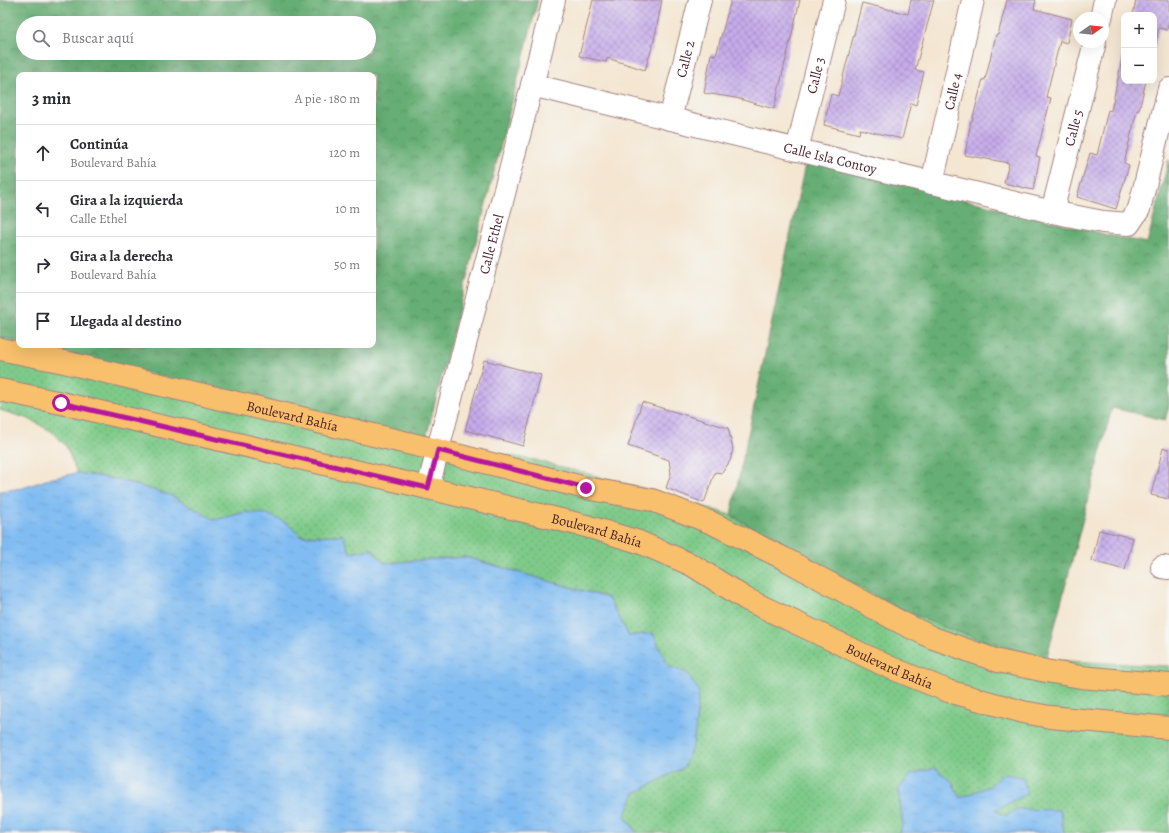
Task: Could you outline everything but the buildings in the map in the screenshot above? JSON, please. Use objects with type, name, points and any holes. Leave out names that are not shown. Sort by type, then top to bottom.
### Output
[{"type":"main road","name":"Boulevard Bahía","points":[[0,349],[64,362],[438,450],[586,488],[652,500],[712,523],[783,558],[933,638],[998,661],[1081,677],[1169,685]]},
{"type":"main road","name":"Boulevard Bahía","points":[[0,390],[428,488],[586,526],[639,542],[692,565],[746,599],[889,667],[948,691],[1023,712],[1050,717],[1169,728]]},
{"type":"street","name":"Calle Ethel","points":[[428,488],[554,0]]},
{"type":"street","name":"Calle 2","points":[[670,119],[700,0]]},
{"type":"street","name":"Calle 3","points":[[797,150],[834,0]]},
{"type":"street","name":"Calle 4","points":[[932,183],[973,0]]},
{"type":"street","points":[[1102,12],[1105,0]]},
{"type":"street","name":"Calle 5","points":[[1052,212],[1093,48]]},
{"type":"street","name":"Calle Isla Contoy","points":[[532,85],[1052,212],[1103,222],[1129,224],[1139,208],[1169,89]]},
{"type":"green space","points":[[0,0],[538,0],[425,442],[46,348],[376,348],[376,72],[16,72],[16,340],[0,337]]},
{"type":"green space","points":[[806,160],[1112,236],[1147,243],[1169,160],[1169,405],[1165,420],[1112,408],[1046,660],[943,627],[895,606],[778,543],[731,515]]},
{"type":"green space","points":[[0,337],[16,340],[16,348],[32,348],[425,442],[535,460],[653,491],[731,515],[778,543],[895,606],[943,627],[1046,660],[1169,666],[1169,833],[1064,833],[1060,810],[1006,816],[994,809],[1003,774],[990,786],[960,798],[952,782],[898,790],[903,824],[899,833],[637,833],[625,816],[635,793],[684,767],[687,673],[668,666],[653,633],[629,636],[608,598],[465,557],[384,563],[372,549],[350,553],[343,535],[300,536],[287,523],[246,512],[215,520],[170,495],[116,479],[77,473],[66,446],[51,431],[29,419],[0,410]]},
{"type":"water","points":[[77,473],[116,479],[170,495],[215,520],[246,512],[267,514],[287,523],[300,536],[343,535],[350,553],[372,549],[384,563],[465,557],[608,598],[629,636],[653,633],[668,666],[687,673],[699,691],[694,742],[684,767],[635,793],[625,816],[637,833],[0,833],[0,491],[23,488],[49,479]]},
{"type":"water","points":[[935,768],[952,782],[960,798],[990,786],[1003,774],[1023,777],[1027,794],[995,810],[1006,816],[1017,809],[1060,810],[1064,833],[899,833],[903,824],[898,790],[912,774]]},
{"type":"route","points":[[61,403],[428,488],[438,450],[586,488]]}]
